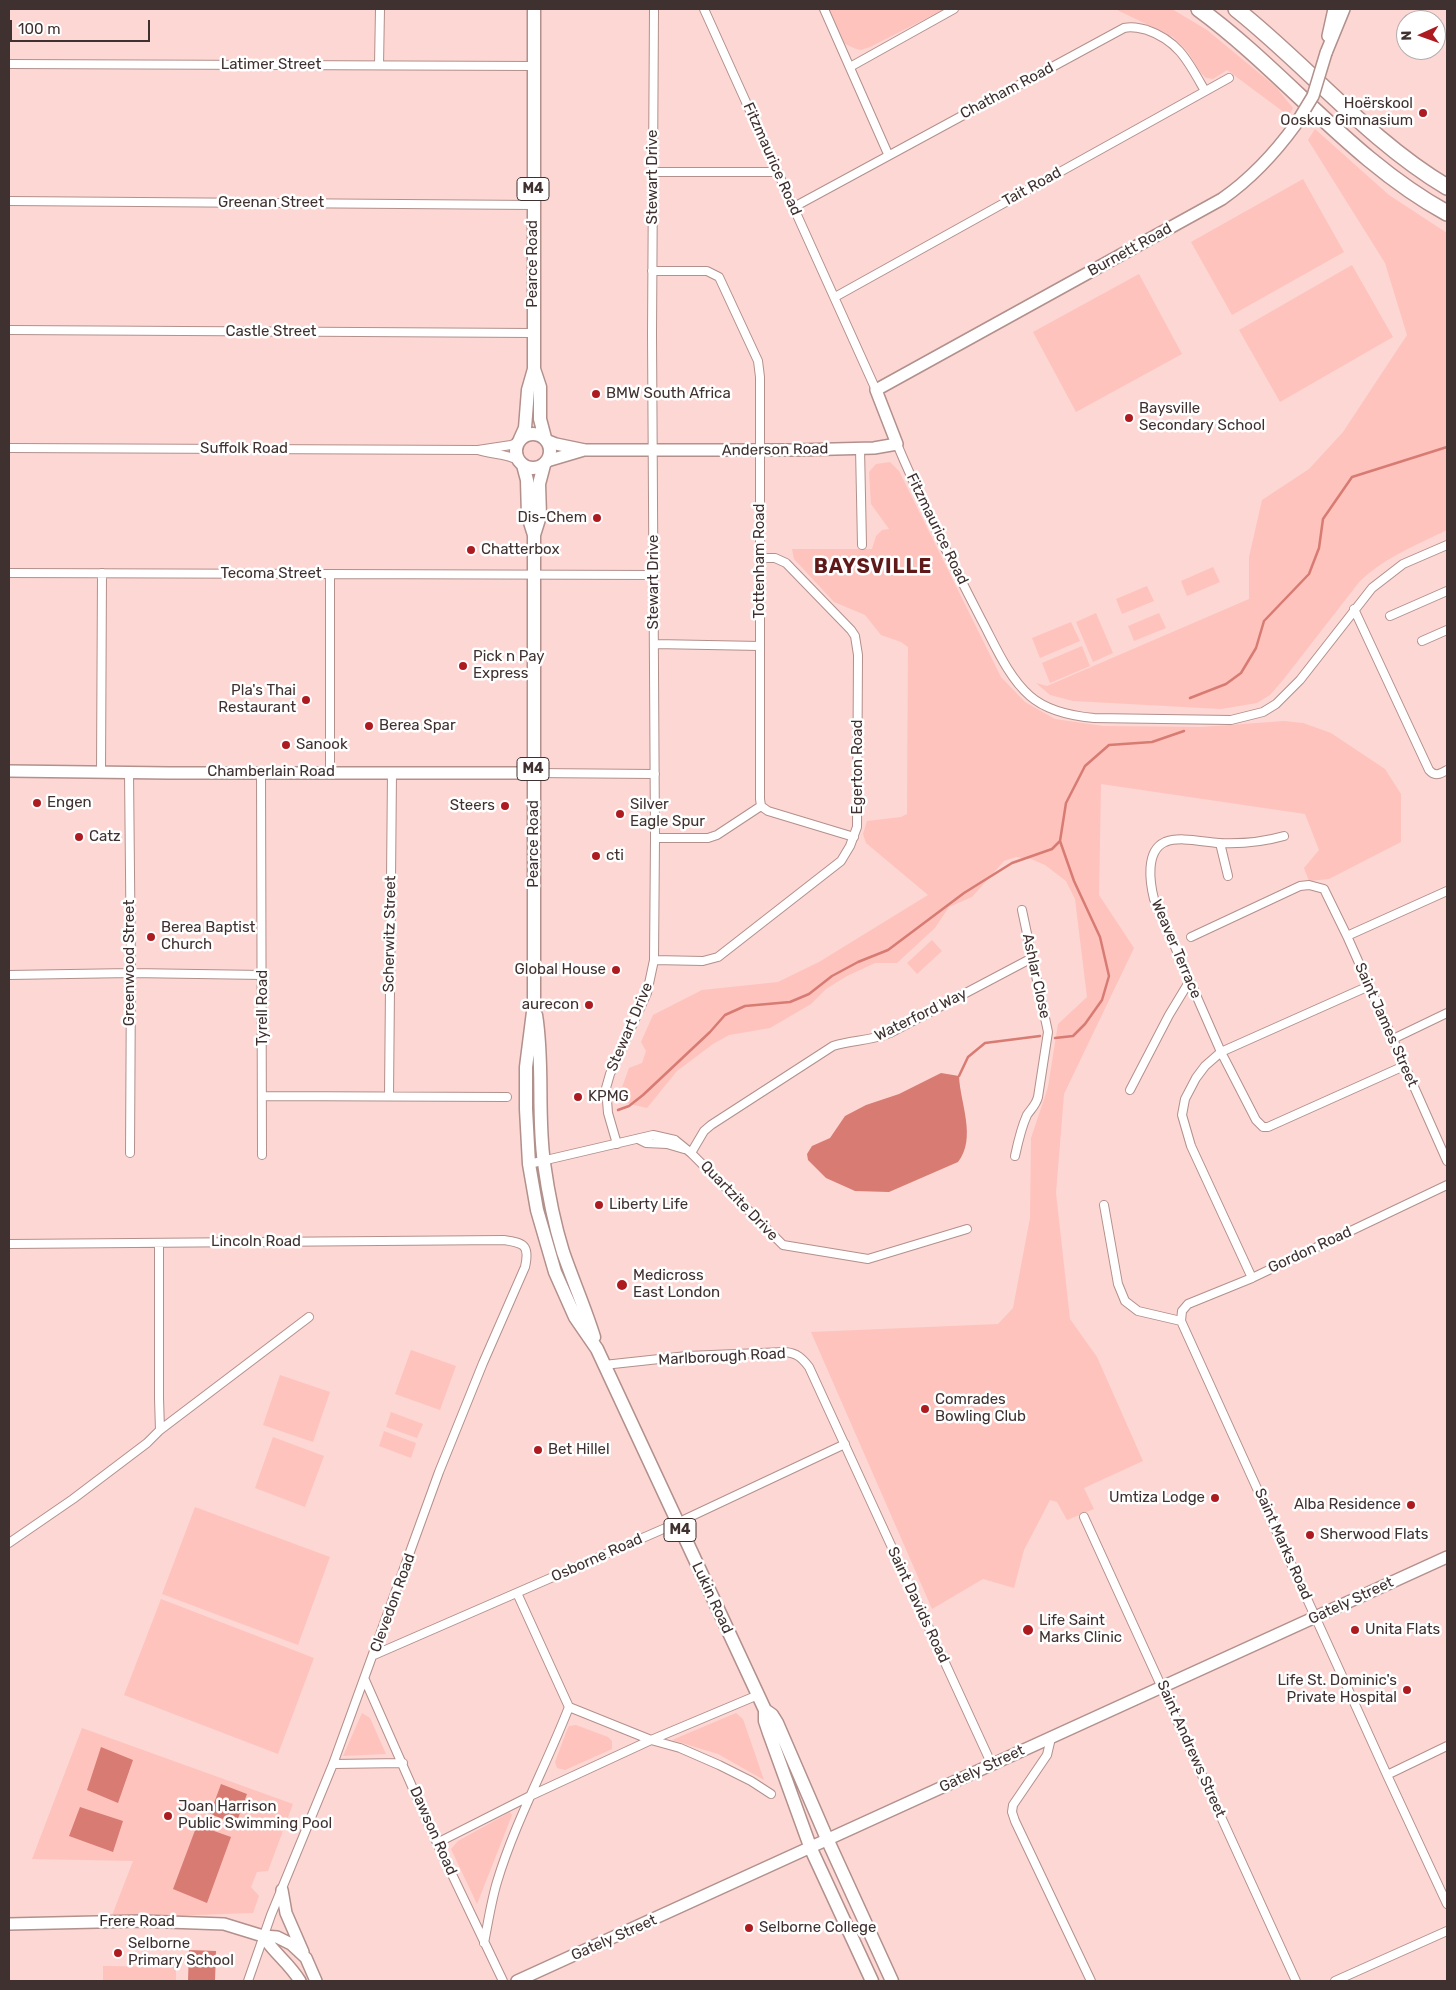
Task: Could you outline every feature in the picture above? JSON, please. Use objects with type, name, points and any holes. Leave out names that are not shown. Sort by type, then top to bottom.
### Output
[{"type":"highway","points":[[1199,9],[1253,53],[1369,160],[1447,213]]},
{"type":"highway","points":[[1236,9],[1291,55],[1383,140],[1447,186]]},
{"type":"main road","name":"Pearce Road","points":[[534,9],[534,369],[540,387],[540,419],[550,451],[539,484],[540,516],[534,535],[534,1004],[526,1067],[526,1109],[529,1164],[537,1210]]},
{"type":"main road","name":"Pearce Road","points":[[534,369],[528,390],[525,428],[516,450],[527,480],[528,516],[534,535]]},
{"type":"main road","points":[[520,441],[525,436],[533,434],[546,439]]},
{"type":"main road","points":[[521,463],[535,468],[546,463]]},
{"type":"main road","name":"Pearce Road","points":[[534,1004],[539,1036],[541,1133],[552,1205]]},
{"type":"main road","name":"Lukin Road","points":[[552,1205],[563,1250],[586,1312],[597,1349],[765,1710],[765,1721],[811,1849],[872,1981]]},
{"type":"main road","name":"Lukin Road","points":[[537,1210],[555,1272],[575,1317],[597,1349]]},
{"type":"main road","name":"Lukin Road","points":[[765,1710],[772,1714],[777,1723],[892,1981]]},
{"type":"street","points":[[380,9],[380,65]]},
{"type":"street","name":"Stewart Drive","points":[[617,1144],[608,1113],[606,1088],[610,1074],[647,993],[654,960],[655,644],[652,172],[654,9]]},
{"type":"street","name":"Fitzmaurice Road","points":[[704,9],[876,390],[920,499],[1001,655],[1017,681],[1030,696],[1045,706],[1060,712],[1094,718],[1231,720],[1263,712],[1276,704],[1300,680],[1372,588],[1403,564],[1447,546]]},
{"type":"street","points":[[824,9],[888,154]]},
{"type":"street","points":[[850,67],[954,9]]},
{"type":"street","points":[[1326,53],[1334,9]]},
{"type":"street","points":[[1326,53],[1344,9]]},
{"type":"street","name":"Chatham Road","points":[[794,207],[888,154],[1124,28],[1136,27],[1153,32],[1178,48],[1189,62],[1204,91]]},
{"type":"street","name":"Burnett Road","points":[[876,390],[1222,199],[1241,186],[1265,163],[1296,124],[1312,96],[1326,53]]},
{"type":"street","name":"Latimer Street","points":[[9,64],[534,66]]},
{"type":"street","name":"Tait Road","points":[[834,297],[1229,78]]},
{"type":"street","points":[[652,172],[778,172]]},
{"type":"street","name":"Greenan Street","points":[[9,201],[533,205]]},
{"type":"street","name":"Tottenham Road","points":[[652,271],[707,271],[716,273],[758,361],[760,377],[760,799],[762,806]]},
{"type":"street","name":"Castle Street","points":[[9,330],[533,333]]},
{"type":"street","points":[[546,439],[556,444],[585,450]]},
{"type":"street","name":"Suffolk Road","points":[[9,448],[478,450],[511,445],[520,441]]},
{"type":"street","name":"Anderson Road","points":[[585,450],[759,450],[886,447],[897,444]]},
{"type":"street","points":[[860,448],[862,545]]},
{"type":"street","name":"Suffolk Road","points":[[478,450],[489,454],[511,456],[521,463]]},
{"type":"street","points":[[546,463],[585,450]]},
{"type":"street","name":"Egerton Road","points":[[654,960],[703,961],[718,957],[841,860],[846,854],[857,827],[858,655],[855,636],[786,563],[774,558],[760,558]]},
{"type":"street","name":"Tecoma Street","points":[[9,573],[654,575]]},
{"type":"street","points":[[101,772],[102,573]]},
{"type":"street","points":[[330,574],[330,772]]},
{"type":"street","points":[[1390,616],[1447,591]]},
{"type":"street","points":[[1354,609],[1429,770],[1432,774],[1437,775],[1447,770]]},
{"type":"street","points":[[1422,641],[1447,630]]},
{"type":"street","points":[[655,644],[760,646]]},
{"type":"street","name":"Chamberlain Road","points":[[9,770],[534,773]]},
{"type":"street","name":"Greenwood Street","points":[[129,772],[130,1153]]},
{"type":"street","name":"Tyrell Road","points":[[262,772],[262,1155]]},
{"type":"street","name":"Scherwitz Street","points":[[389,1096],[392,772]]},
{"type":"street","points":[[534,773],[655,774]]},
{"type":"street","points":[[655,838],[708,838],[762,806],[768,811],[854,836]]},
{"type":"street","name":"Weaver Terrace","points":[[1284,836],[1264,841],[1220,843],[1175,840],[1164,842],[1157,848],[1153,857],[1151,887],[1154,899],[1221,1052],[1253,1110],[1256,1120],[1263,1127],[1268,1128],[1404,1066]]},
{"type":"street","points":[[1220,843],[1228,876]]},
{"type":"street","name":"Saint James Street","points":[[1192,937],[1300,886],[1308,885],[1324,889],[1347,936],[1447,1161]]},
{"type":"street","points":[[1347,936],[1447,891]]},
{"type":"street","name":"Ashlar Close","points":[[1015,1156],[1020,1134],[1028,1113],[1036,1104],[1038,1098],[1048,1032],[1022,910]]},
{"type":"street","name":"Waterford Way","points":[[689,1151],[710,1125],[833,1046],[841,1043],[870,1040],[890,1033],[1032,958]]},
{"type":"street","points":[[9,975],[131,973],[263,975]]},
{"type":"street","points":[[1130,1090],[1169,1014],[1190,982]]},
{"type":"street","points":[[1252,1278],[1192,1146],[1182,1115],[1185,1099],[1192,1084],[1205,1066],[1221,1052],[1368,986]]},
{"type":"street","points":[[1393,1039],[1447,1013]]},
{"type":"street","points":[[263,1096],[507,1097]]},
{"type":"street","name":"Quartzite Drive","points":[[529,1164],[544,1162],[645,1136],[659,1135],[675,1140],[689,1151],[783,1246],[868,1259],[967,1229]]},
{"type":"street","name":"Gordon Road","points":[[1181,1321],[1182,1311],[1188,1304],[1252,1278],[1447,1184]]},
{"type":"street","points":[[1104,1205],[1118,1284],[1125,1301],[1138,1311],[1181,1321]]},
{"type":"street","name":"Lincoln Road","points":[[9,1244],[504,1240]]},
{"type":"street","name":"Clevedon Road","points":[[248,1981],[263,1936],[365,1680],[439,1472],[483,1363],[525,1267],[527,1250],[523,1245],[504,1240]]},
{"type":"street","points":[[159,1243],[160,1430]]},
{"type":"street","points":[[9,1543],[89,1487],[147,1443],[160,1430],[309,1317]]},
{"type":"street","name":"Saint Marks Road","points":[[1181,1321],[1447,1904]]},
{"type":"street","name":"Marlborough Road","points":[[604,1365],[687,1356],[785,1352],[796,1354],[803,1358],[809,1367],[844,1444]]},
{"type":"street","name":"Osborne Road","points":[[374,1655],[677,1523],[844,1444]]},
{"type":"street","name":"Saint Davids Road","points":[[844,1444],[992,1765]]},
{"type":"street","name":"Saint Andrews Street","points":[[1084,1517],[1296,1981]]},
{"type":"street","name":"Gately Street","points":[[517,1981],[811,1849],[1447,1557]]},
{"type":"street","points":[[517,1593],[569,1707],[651,1740],[680,1748],[719,1764],[752,1781],[771,1794]]},
{"type":"street","name":"Dawson Road","points":[[365,1680],[503,1981]]},
{"type":"street","points":[[438,1842],[530,1796],[651,1740],[758,1695]]},
{"type":"street","points":[[484,1943],[497,1882],[530,1796],[569,1707]]},
{"type":"street","points":[[1051,1738],[1047,1755],[1016,1800],[1012,1812],[1091,1981]]},
{"type":"street","points":[[1387,1775],[1447,1746]]},
{"type":"street","points":[[333,1764],[403,1763]]},
{"type":"street","points":[[282,1890],[286,1913],[316,1981]]},
{"type":"street","name":"Frere Road","points":[[9,1924],[180,1922],[224,1924],[263,1936],[277,1937],[291,1944],[306,1958]]},
{"type":"street","points":[[1335,1981],[1447,1931]]},
{"type":"street","points":[[263,1936],[271,1949],[291,1967],[300,1981]]},
{"type":"shaded area","points":[[829,9],[945,9],[861,50],[845,44]]},
{"type":"shaded area","points":[[1115,9],[1172,9],[1207,30],[1276,87],[1293,108],[1289,116],[1227,70],[1213,79],[1206,78],[1200,72],[1188,52],[1173,37]]},
{"type":"shaded area","points":[[1315,129],[1389,195],[1447,233],[1447,530],[1391,558],[1360,581],[1283,680],[1270,695],[1257,703],[1221,709],[1073,701],[1050,695],[1036,683],[1047,686],[1249,599],[1249,557],[1262,500],[1309,469],[1343,432],[1407,335],[1385,263],[1308,140]]},
{"type":"shaded area","points":[[1303,179],[1344,252],[1232,315],[1191,242]]},
{"type":"shaded area","points":[[1352,265],[1393,337],[1280,402],[1239,330]]},
{"type":"shaded area","points":[[1139,274],[1182,354],[1076,412],[1033,332]]},
{"type":"shaded area","points":[[890,462],[899,471],[1001,677],[1025,702],[1055,719],[1103,726],[1202,727],[1284,721],[1303,723],[1331,733],[1385,769],[1401,794],[1401,842],[1329,879],[1309,881],[1304,868],[1319,850],[1305,814],[1101,784],[1099,895],[1134,948],[1064,1094],[1056,1193],[1070,1319],[1097,1357],[1143,1461],[1084,1488],[1094,1509],[1067,1520],[1057,1502],[1050,1500],[1024,1550],[1014,1588],[983,1579],[932,1609],[811,1332],[998,1324],[1013,1308],[1030,1218],[1031,1138],[1048,1087],[1058,1024],[1087,997],[1075,899],[1066,881],[1045,865],[1031,859],[1016,857],[1004,861],[972,897],[949,907],[935,928],[897,963],[875,963],[847,976],[826,989],[811,1004],[770,1028],[729,1035],[713,1044],[677,1071],[647,1108],[617,1101],[629,1068],[642,1063],[646,1051],[641,1042],[653,1015],[702,990],[778,982],[819,962],[928,895],[866,843],[863,834],[867,821],[901,817],[907,814],[908,647],[901,642],[881,635],[865,615],[834,602],[794,559],[792,549],[872,549],[876,536],[882,530],[889,529],[871,504],[869,472],[876,464]]},
{"type":"shaded area","points":[[1213,567],[1220,582],[1187,596],[1181,581]]},
{"type":"shaded area","points":[[1147,586],[1154,601],[1122,614],[1116,599]]},
{"type":"shaded area","points":[[1096,613],[1113,653],[1093,662],[1076,622]]},
{"type":"shaded area","points":[[1159,613],[1166,628],[1134,641],[1128,626]]},
{"type":"shaded area","points":[[1071,622],[1080,641],[1040,658],[1032,638]]},
{"type":"shaded area","points":[[1082,646],[1090,666],[1050,683],[1042,663]]},
{"type":"shaded area","points":[[932,940],[942,951],[917,974],[907,963]]},
{"type":"shaded area","points":[[941,1073],[959,1076],[967,1131],[964,1153],[958,1162],[889,1192],[855,1191],[826,1178],[808,1160],[807,1154],[812,1146],[830,1138],[845,1116],[866,1105],[899,1094]]},
{"type":"shaded area","points":[[411,1350],[456,1366],[440,1410],[395,1394]]},
{"type":"shaded area","points":[[280,1375],[330,1392],[313,1442],[263,1425]]},
{"type":"shaded area","points":[[391,1412],[423,1424],[417,1438],[386,1427]]},
{"type":"shaded area","points":[[384,1431],[416,1443],[411,1458],[379,1446]]},
{"type":"shaded area","points":[[273,1437],[324,1456],[305,1507],[255,1488]]},
{"type":"shaded area","points":[[195,1507],[330,1557],[298,1645],[162,1594]]},
{"type":"shaded area","points":[[161,1599],[314,1658],[278,1754],[124,1695]]},
{"type":"shaded area","points":[[362,1713],[370,1718],[386,1754],[343,1756]]},
{"type":"shaded area","points":[[736,1713],[743,1719],[764,1780],[718,1754],[672,1740]]},
{"type":"shaded area","points":[[576,1725],[608,1737],[612,1741],[612,1749],[565,1770],[557,1768],[555,1762],[567,1730],[569,1726]]},
{"type":"shaded area","name":"Joan Harrison Public Swimming Pool","points":[[82,1728],[293,1804],[268,1871],[257,1872],[251,1887],[259,1896],[253,1913],[111,1918],[133,1861],[32,1859]]},
{"type":"shaded area","points":[[101,1747],[133,1760],[118,1803],[87,1790]]},
{"type":"shaded area","points":[[221,1784],[247,1794],[236,1824],[210,1814]]},
{"type":"shaded area","points":[[80,1807],[123,1821],[113,1852],[69,1836]]},
{"type":"shaded area","points":[[510,1812],[512,1815],[477,1904],[451,1849],[458,1841]]},
{"type":"shaded area","points":[[197,1825],[231,1837],[207,1903],[173,1889]]},
{"type":"shaded area","points":[[189,1950],[216,1951],[215,1981],[188,1981]]},
{"type":"shaded area","points":[[103,1966],[176,1967],[176,1981],[103,1981]]},
{"type":"waterway","points":[[1190,698],[1226,684],[1241,673],[1256,648],[1264,621],[1309,574],[1319,548],[1323,519],[1352,477],[1447,447]]},
{"type":"waterway","points":[[1055,1038],[1073,1036],[1085,1024],[1102,1000],[1109,976],[1100,937],[1074,881],[1060,841],[1066,803],[1085,766],[1109,745],[1152,742],[1184,731]]},
{"type":"waterway","points":[[618,1110],[629,1106],[643,1095],[710,1032],[725,1015],[745,1006],[790,1002],[809,994],[832,976],[858,962],[888,950],[964,893],[1012,863],[1052,849],[1060,841]]},
{"type":"waterway","points":[[959,1076],[968,1057],[985,1043],[1040,1036]]},
{"type":"place","name":"Hoërskool Ooskus Gimnasium","points":[[1423,113]]},
{"type":"place","name":"BMW South Africa","points":[[596,394]]},
{"type":"place","name":"Baysville Secondary School","points":[[1129,418]]},
{"type":"place","name":"Dis-Chem","points":[[597,518]]},
{"type":"place","name":"Chatterbox","points":[[471,550]]},
{"type":"place","name":"Pick n Pay Express","points":[[463,666]]},
{"type":"place","name":"Pla's Thai Restaurant","points":[[306,700]]},
{"type":"place","name":"Berea Spar","points":[[369,726]]},
{"type":"place","name":"Sanook","points":[[286,745]]},
{"type":"place","name":"Engen","points":[[37,803]]},
{"type":"place","name":"Steers","points":[[505,806]]},
{"type":"place","name":"Silver Eagle Spur","points":[[620,814]]},
{"type":"place","name":"Catz","points":[[79,837]]},
{"type":"place","name":"cti","points":[[596,856]]},
{"type":"place","name":"Berea Baptist Church","points":[[151,937]]},
{"type":"place","name":"Global House","points":[[616,970]]},
{"type":"place","name":"aurecon","points":[[589,1005]]},
{"type":"place","name":"KPMG","points":[[578,1097]]},
{"type":"place","name":"Liberty Life","points":[[599,1205]]},
{"type":"place","name":"Medicross East London","points":[[622,1285]]},
{"type":"place","name":"Comrades Bowling Club","points":[[925,1409]]},
{"type":"place","name":"Bet Hillel","points":[[538,1450]]},
{"type":"place","name":"Umtiza Lodge","points":[[1215,1498]]},
{"type":"place","name":"Alba Residence","points":[[1411,1505]]},
{"type":"place","name":"Sherwood Flats","points":[[1310,1535]]},
{"type":"place","name":"Life Saint Marks Clinic","points":[[1028,1630]]},
{"type":"place","name":"Unita Flats","points":[[1355,1630]]},
{"type":"place","name":"Life St. Dominic's Private Hospital","points":[[1407,1690]]},
{"type":"place","name":"Joan Harrison Public Swimming Pool","points":[[168,1816]]},
{"type":"place","name":"Selborne College","points":[[749,1928]]},
{"type":"place","name":"Selborne Primary School","points":[[118,1953]]},
{"type":"district","name":"BAYSVILLE","points":[[873,567]]}]
